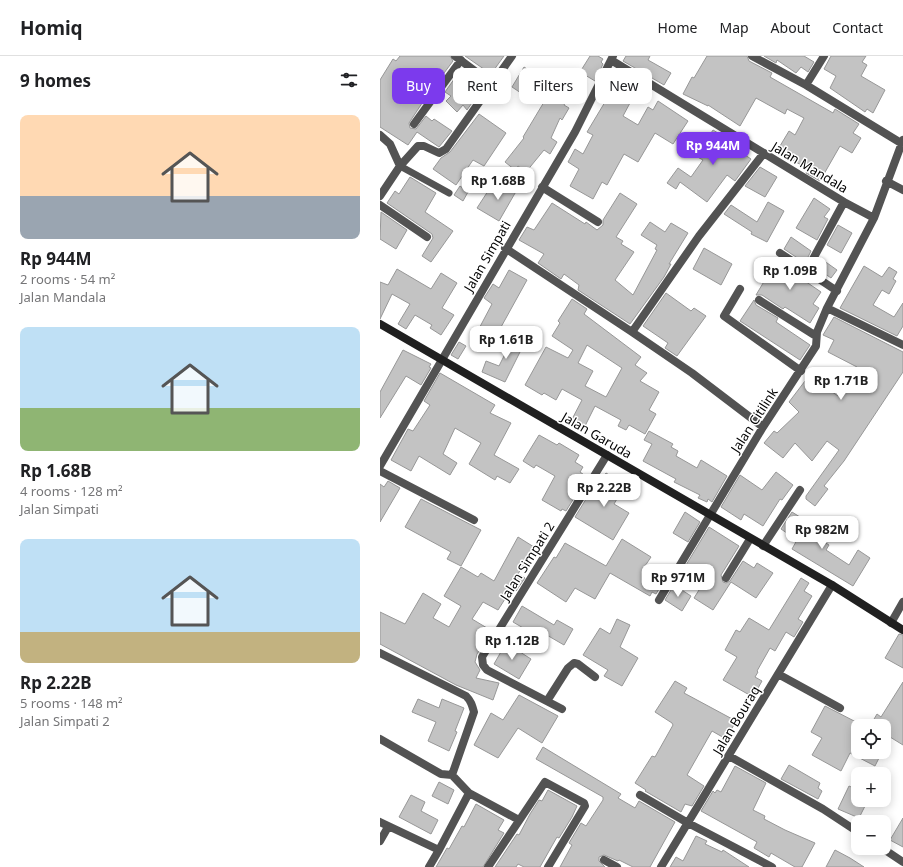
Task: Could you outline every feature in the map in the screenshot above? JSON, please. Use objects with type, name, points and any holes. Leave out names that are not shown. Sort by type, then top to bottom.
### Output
[{"type":"street","points":[[503,68],[512,56]]},
{"type":"street","points":[[752,56],[806,85],[902,141]]},
{"type":"street","points":[[806,85],[824,56]]},
{"type":"street","points":[[414,124],[458,58],[471,68]]},
{"type":"street","name":"Jalan Mandala","points":[[612,58],[844,202],[874,218]]},
{"type":"street","name":"Jalan Simpati","points":[[380,466],[505,248],[575,132],[612,58]]},
{"type":"street","points":[[380,196],[400,166],[418,146],[424,146],[439,153],[446,149],[478,104]]},
{"type":"street","points":[[380,135],[390,144],[400,166]]},
{"type":"street","name":"Jalan Citilink","points":[[659,600],[763,427],[816,346],[816,336],[827,308],[874,218],[886,181],[902,141]]},
{"type":"street","points":[[632,332],[699,236],[764,153]]},
{"type":"street","points":[[886,181],[903,190]]},
{"type":"street","points":[[542,187],[598,222]]},
{"type":"street","points":[[807,270],[844,202]]},
{"type":"street","points":[[380,205],[427,237]]},
{"type":"street","points":[[505,248],[692,373],[763,427]]},
{"type":"street","points":[[780,253],[837,291]]},
{"type":"street","points":[[740,290],[724,314],[725,318],[801,371]]},
{"type":"street","points":[[759,300],[816,336]]},
{"type":"street","points":[[827,308],[903,345]]},
{"type":"street","name":"Jalan Garuda","points":[[380,324],[832,585],[903,630]]},
{"type":"street","name":"Jalan Simpati 2","points":[[562,709],[487,670],[483,665],[482,657],[607,455]]},
{"type":"street","points":[[380,471],[474,520]]},
{"type":"street","points":[[763,546],[800,490]]},
{"type":"street","points":[[726,578],[750,539]]},
{"type":"street","name":"Jalan Bouraq","points":[[662,867],[832,585]]},
{"type":"street","points":[[891,623],[903,602]]},
{"type":"street","points":[[380,653],[466,696],[471,701],[474,712],[452,775]]},
{"type":"street","points":[[547,701],[568,668],[574,663],[595,677]]},
{"type":"street","points":[[778,674],[840,708]]},
{"type":"street","points":[[380,739],[441,774],[452,775],[469,793],[519,820]]},
{"type":"street","points":[[729,756],[823,809],[851,827]]},
{"type":"street","points":[[488,867],[545,782],[584,803],[584,809],[548,867]]},
{"type":"street","points":[[430,867],[469,793]]},
{"type":"street","points":[[640,795],[688,823],[772,867]]},
{"type":"street","points":[[380,822],[439,850]]},
{"type":"street","points":[[380,842],[388,827]]},
{"type":"street","points":[[891,854],[903,862]]},
{"type":"street","points":[[604,860],[615,867]]},
{"type":"lane","points":[[400,166],[449,193]]},
{"type":"building","points":[[400,56],[450,56],[453,61],[445,72],[445,68],[392,68],[392,104],[422,104],[409,123],[410,128],[416,129],[426,116],[432,121],[434,119],[452,131],[439,147],[417,132],[408,145],[380,127],[380,80],[393,59],[396,61]]},
{"type":"building","points":[[465,56],[504,56],[495,68],[482,68]]},
{"type":"building","points":[[590,56],[598,56],[603,59],[601,62],[603,64],[601,68],[595,68],[595,81],[587,76],[587,68],[582,68]]},
{"type":"building","points":[[626,56],[650,56],[648,60],[671,73],[664,85],[652,78],[652,68],[635,68],[623,61]]},
{"type":"building","points":[[707,56],[747,56],[749,61],[772,73],[770,77],[833,113],[835,109],[859,124],[853,133],[861,138],[852,153],[840,146],[820,181],[806,173],[808,169],[777,151],[789,131],[795,135],[804,118],[787,109],[785,114],[756,98],[740,126],[708,105],[683,94],[692,77],[694,78]]},
{"type":"building","points":[[764,56],[804,56],[814,62],[808,72],[801,67],[796,73],[777,60],[776,63]]},
{"type":"building","points":[[831,56],[866,56],[862,62],[867,65],[861,76],[885,90],[873,113],[867,109],[865,112],[830,88],[836,76],[824,69]]},
{"type":"building","points":[[519,75],[519,92],[512,87]]},
{"type":"building","points":[[453,81],[453,104],[471,104],[467,110],[463,105],[457,112],[446,101],[451,96],[445,92]]},
{"type":"building","points":[[658,101],[688,121],[673,144],[655,133],[638,162],[624,154],[607,185],[602,182],[593,199],[570,186],[579,169],[568,162],[575,149],[583,154],[593,135],[587,132],[604,104],[629,104],[623,116],[638,125],[648,107],[653,110]]},
{"type":"building","points":[[543,104],[565,104],[569,108],[562,120],[560,118],[551,138],[557,142],[550,154],[544,150],[526,172],[518,166],[515,170],[505,162],[524,138],[523,137]]},
{"type":"building","points":[[479,114],[506,133],[484,166],[473,160],[456,185],[433,169],[441,158],[450,152]]},
{"type":"building","points":[[713,130],[748,151],[745,155],[751,159],[735,181],[727,175],[707,202],[680,182],[676,189],[667,183],[678,168],[691,177],[703,160],[692,154],[697,145],[701,148]]},
{"type":"building","points":[[760,167],[777,177],[765,197],[745,186]]},
{"type":"building","points":[[410,177],[436,193],[425,212],[453,231],[431,262],[422,256],[433,238],[432,234],[387,203],[395,191],[399,194]]},
{"type":"building","points":[[504,180],[518,188],[499,221],[477,208],[490,188],[498,193]]},
{"type":"building","points":[[460,186],[468,192],[463,201],[454,195]]},
{"type":"building","points":[[620,193],[637,204],[616,237],[623,241],[621,244],[634,252],[615,280],[633,295],[657,250],[655,249],[657,245],[641,235],[650,222],[665,232],[671,223],[688,233],[669,264],[671,264],[664,277],[630,324],[578,290],[579,285],[564,274],[561,279],[538,263],[544,254],[519,240],[527,227],[534,230],[552,203],[585,224],[586,222],[597,230],[603,225],[603,220]]},
{"type":"building","points":[[814,198],[830,209],[824,217],[828,219],[817,240],[796,228]]},
{"type":"building","points":[[768,202],[784,211],[767,242],[751,234],[752,232],[724,214],[731,205],[757,222]]},
{"type":"building","points":[[381,212],[407,230],[396,249],[380,239]]},
{"type":"building","points":[[838,225],[852,233],[841,253],[827,245]]},
{"type":"building","points":[[791,237],[811,251],[805,263],[784,249]]},
{"type":"building","points":[[704,248],[732,264],[721,285],[693,269]]},
{"type":"building","points":[[778,258],[804,275],[802,279],[821,292],[813,304],[819,308],[810,323],[785,307],[783,309],[762,295],[756,295]]},
{"type":"building","points":[[820,258],[837,270],[831,278],[815,267]]},
{"type":"building","points":[[864,266],[882,277],[889,267],[897,272],[893,279],[896,281],[889,294],[882,290],[873,305],[894,317],[903,303],[903,326],[897,336],[840,308]]},
{"type":"building","points":[[397,269],[431,289],[441,273],[457,283],[442,308],[454,315],[441,335],[430,328],[432,325],[415,315],[406,329],[398,324],[410,304],[392,294],[380,319],[380,282],[388,285]]},
{"type":"building","points":[[509,270],[527,280],[490,347],[474,338],[492,304],[484,298],[493,284],[499,288]]},
{"type":"building","points":[[666,293],[691,311],[694,308],[706,316],[677,356],[665,348],[668,343],[643,326]]},
{"type":"building","points":[[572,299],[587,309],[584,314],[641,357],[635,365],[647,373],[640,381],[659,392],[649,410],[656,414],[645,434],[629,425],[626,430],[618,426],[621,420],[595,406],[583,430],[570,423],[582,400],[562,389],[556,400],[544,393],[542,395],[525,385],[546,347],[568,358],[573,350],[552,336],[560,323],[558,321]],"holes":[[[587,345],[622,368],[606,397],[585,386],[593,371],[578,363]]]},
{"type":"building","points":[[754,300],[756,305],[778,318],[776,322],[810,345],[800,360],[740,321]]},
{"type":"building","points":[[834,317],[903,352],[903,372],[844,461],[824,486],[828,489],[815,506],[806,499],[806,496],[839,450],[827,441],[812,461],[795,443],[783,458],[764,443],[774,431],[777,433],[799,412],[789,402],[805,381],[816,388],[819,383],[838,396],[857,367],[828,352],[834,340],[823,335]]},
{"type":"building","points":[[516,332],[527,338],[505,382],[482,372],[486,361],[499,366]]},
{"type":"building","points":[[459,342],[466,346],[458,359],[451,355]]},
{"type":"building","points":[[403,350],[431,364],[429,367],[431,368],[421,385],[406,376],[380,418],[380,392]]},
{"type":"building","points":[[440,373],[495,405],[490,413],[511,423],[494,455],[519,469],[510,483],[497,476],[495,480],[469,464],[481,443],[455,428],[443,454],[457,463],[450,475],[419,456],[411,471],[391,460],[408,429],[413,431],[430,405],[424,401]]},
{"type":"building","points":[[649,431],[673,444],[671,447],[678,451],[676,456],[697,468],[701,460],[727,476],[712,502],[708,499],[707,502],[698,498],[700,495],[674,482],[676,479],[643,461],[652,444],[644,440]]},
{"type":"building","points":[[539,435],[557,445],[559,443],[579,455],[575,462],[583,467],[580,472],[587,477],[566,511],[562,509],[561,511],[542,500],[555,476],[536,465],[534,468],[523,461]]},
{"type":"building","points":[[776,472],[793,485],[782,500],[780,499],[763,526],[744,514],[741,520],[721,507],[740,475],[762,490]]},
{"type":"building","points":[[606,473],[625,485],[614,504],[629,513],[613,540],[575,517],[596,483],[598,484]]},
{"type":"building","points":[[388,481],[400,488],[380,522],[380,484],[384,487]]},
{"type":"building","points":[[421,499],[481,530],[461,566],[447,559],[451,552],[405,527]]},
{"type":"building","points":[[685,512],[700,522],[688,542],[673,533]]},
{"type":"building","points":[[792,512],[822,531],[818,538],[829,545],[826,550],[849,565],[858,550],[870,558],[853,586],[792,549],[797,540],[781,529]]},
{"type":"building","points":[[709,527],[739,546],[721,575],[723,582],[726,583],[730,581],[743,561],[754,568],[757,563],[773,573],[756,598],[731,582],[713,610],[694,598],[704,582],[683,570]]},
{"type":"building","points":[[518,537],[534,547],[518,574],[525,578],[516,591],[512,588],[498,610],[483,602],[472,619],[492,631],[477,654],[475,662],[480,670],[476,678],[499,683],[493,700],[456,685],[380,644],[380,612],[405,624],[423,593],[441,604],[433,618],[449,627],[461,606],[444,596],[461,567],[478,577],[481,573],[494,581]]},
{"type":"building","points":[[622,539],[651,557],[645,566],[665,579],[656,594],[652,592],[650,596],[610,573],[595,599],[575,588],[566,602],[537,583],[554,557],[556,558],[565,543],[606,566]]},
{"type":"building","points":[[801,578],[809,583],[804,591],[812,596],[798,619],[803,622],[794,637],[786,632],[775,651],[770,648],[757,671],[758,672],[755,677],[762,681],[753,697],[723,680],[737,657],[725,650],[736,630],[740,632],[749,618],[769,630]]},
{"type":"building","points":[[674,585],[691,596],[682,611],[665,600]]},
{"type":"building","points":[[522,606],[554,625],[557,620],[573,629],[564,645],[545,634],[542,639],[513,622]]},
{"type":"building","points":[[617,619],[630,625],[620,647],[638,658],[622,686],[604,676],[608,670],[583,655],[600,628],[610,634]]},
{"type":"building","points":[[899,634],[903,635],[903,668],[885,658]]},
{"type":"building","points":[[506,643],[531,659],[519,679],[494,664]]},
{"type":"building","points":[[675,681],[687,688],[684,693],[736,721],[726,739],[712,731],[687,775],[704,786],[692,806],[685,804],[681,812],[645,791],[646,790],[635,783],[652,756],[655,757],[673,725],[655,712]]},
{"type":"building","points":[[903,682],[903,745],[891,738],[891,719],[874,719],[877,714],[881,717]]},
{"type":"building","points":[[519,695],[558,716],[542,743],[518,728],[498,758],[474,745],[491,713],[503,720]]},
{"type":"building","points":[[418,699],[439,708],[442,699],[464,708],[455,731],[457,732],[449,751],[428,741],[436,722],[412,712]]},
{"type":"building","points":[[825,706],[851,719],[851,754],[841,771],[812,755],[822,738],[811,732]]},
{"type":"building","points":[[543,747],[621,794],[618,798],[635,808],[639,801],[675,822],[650,867],[633,867],[604,855],[599,857],[599,861],[605,867],[560,867],[572,845],[569,843],[581,823],[586,826],[603,800],[603,797],[536,759]]},
{"type":"building","points":[[862,759],[878,759],[875,766]]},
{"type":"building","points":[[789,765],[820,783],[818,788],[822,791],[818,799],[781,779]]},
{"type":"building","points":[[735,766],[766,783],[753,810],[765,816],[764,819],[815,843],[802,867],[795,867],[771,853],[769,857],[754,848],[757,842],[701,811],[713,791],[715,793],[717,790],[721,792]]},
{"type":"building","points":[[439,782],[454,790],[448,804],[432,796]]},
{"type":"building","points":[[849,786],[851,787],[851,807],[864,807],[860,815],[852,815],[838,809]]},
{"type":"building","points":[[548,790],[577,806],[572,817],[559,838],[557,837],[540,867],[524,867],[518,864],[516,867],[495,867],[517,834],[519,835],[539,800],[542,801]]},
{"type":"building","points":[[411,795],[425,802],[421,811],[438,820],[431,834],[399,817]]},
{"type":"building","points":[[476,804],[504,820],[498,830],[504,833],[483,867],[436,867],[447,848],[449,849],[462,826],[464,827]]},
{"type":"building","points":[[903,818],[903,847],[891,841]]},
{"type":"building","points":[[696,836],[707,841],[705,844],[722,852],[723,850],[749,867],[670,867],[676,857],[683,861]]},
{"type":"building","points":[[835,850],[850,858],[864,867],[826,867]]}]
